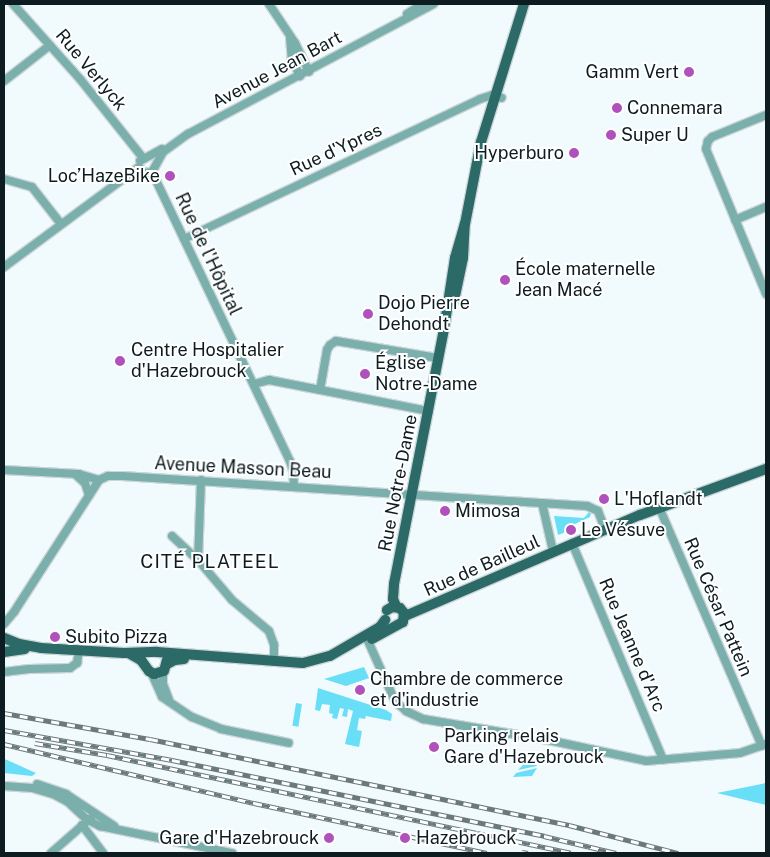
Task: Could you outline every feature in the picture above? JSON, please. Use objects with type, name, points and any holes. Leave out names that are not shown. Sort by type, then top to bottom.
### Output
[{"type":"main road","name":"Rue Notre-Dame","points":[[499,97],[524,4]]},
{"type":"main road","name":"Rue Notre-Dame","points":[[389,612],[444,329],[454,265],[465,224],[477,163],[483,137],[519,42],[528,4]]},
{"type":"main road","points":[[659,507],[766,469]]},
{"type":"main road","name":"Rue de Bailleul","points":[[405,616],[659,507]]},
{"type":"main road","points":[[124,653],[137,657],[148,669],[157,674],[181,659],[306,668],[323,664],[403,623],[405,616],[402,610],[389,612]]},
{"type":"main road","points":[[4,638],[19,644],[41,648],[158,653],[303,664],[322,659],[380,627],[389,612]]},
{"type":"main road","points":[[389,612],[390,626],[397,626]]},
{"type":"main road","points":[[4,652],[41,648]]},
{"type":"main road","points":[[158,653],[165,668]]},
{"type":"main road","points":[[148,669],[147,657],[158,653]]},
{"type":"street","name":"Rue Verlyck","points":[[13,4],[154,168]]},
{"type":"street","points":[[269,4],[290,36],[309,72]]},
{"type":"street","name":"Avenue Jean Bart","points":[[396,23],[423,4]]},
{"type":"street","name":"Avenue Jean Bart","points":[[146,157],[434,4]]},
{"type":"street","points":[[290,36],[292,59],[300,76]]},
{"type":"street","points":[[4,81],[50,45]]},
{"type":"street","name":"Rue d'Ypres","points":[[184,239],[480,99],[499,97]]},
{"type":"street","points":[[766,115],[716,135],[707,143],[707,153],[766,294]]},
{"type":"street","name":"Avenue Jean Bart","points":[[154,168],[161,154],[173,144]]},
{"type":"street","points":[[4,266],[139,168],[140,161],[146,157]]},
{"type":"street","points":[[139,168],[146,173],[154,168]]},
{"type":"street","name":"Rue de l'Hôpital","points":[[154,168],[184,239],[291,464],[294,486]]},
{"type":"street","points":[[4,179],[32,187],[61,224]]},
{"type":"street","points":[[735,220],[766,207]]},
{"type":"street","points":[[320,390],[327,350],[336,341],[438,358]]},
{"type":"street","points":[[254,384],[269,380],[428,411]]},
{"type":"street","name":"Avenue Masson Beau","points":[[4,470],[74,474],[98,480],[117,476],[201,480],[412,493],[594,508],[599,513],[605,529]]},
{"type":"street","points":[[74,474],[83,480],[89,495]]},
{"type":"street","points":[[4,624],[14,612],[98,480]]},
{"type":"street","points":[[198,560],[201,480]]},
{"type":"street","points":[[542,503],[553,552]]},
{"type":"street","name":"Rue César Pattein","points":[[659,507],[764,745]]},
{"type":"street","points":[[172,536],[198,560],[232,600],[269,631],[274,645],[274,662]]},
{"type":"street","name":"Rue Jeanne d'Arc","points":[[572,543],[663,760]]},
{"type":"street","points":[[368,641],[395,701],[413,715],[560,742],[643,761],[740,753],[764,745]]},
{"type":"street","points":[[4,672],[70,668],[77,663],[79,651]]},
{"type":"street","points":[[165,668],[164,688],[171,704]]},
{"type":"street","points":[[148,669],[160,693],[171,704],[192,717],[214,726],[289,743]]},
{"type":"street","points":[[4,781],[54,788],[118,829]]},
{"type":"street","points":[[4,786],[32,788],[66,801],[85,823],[103,853]]},
{"type":"street","points":[[51,853],[95,814]]},
{"type":"street","points":[[85,823],[232,853]]},
{"type":"shaded area","points":[[589,512],[591,513],[590,517],[566,528],[566,532],[558,535],[554,516],[584,518]]},
{"type":"shaded area","points":[[364,667],[369,678],[346,686],[324,679]]},
{"type":"shaded area","points":[[318,688],[386,710],[392,714],[391,721],[366,716],[365,719],[359,718],[357,730],[362,731],[359,747],[345,744],[353,711],[348,709],[347,717],[342,716],[344,709],[340,708],[337,719],[332,718],[333,714],[329,713],[330,705],[322,704],[320,711],[315,710]]},
{"type":"shaded area","points":[[296,703],[302,704],[298,727],[292,726]]},
{"type":"shaded area","points":[[4,759],[36,773],[32,776],[4,773]]},
{"type":"shaded area","points":[[527,761],[533,761],[537,766],[518,770]]},
{"type":"shaded area","points":[[537,768],[532,776],[513,777],[516,773]]},
{"type":"shaded area","points":[[766,783],[766,805],[717,793]]},
{"type":"railway","points":[[4,713],[150,739],[569,825],[678,853]]},
{"type":"railway","points":[[4,730],[172,760],[544,836],[616,853]]},
{"type":"railway","points":[[35,743],[107,755],[571,853]]},
{"type":"railway","points":[[4,744],[254,803],[487,853]]},
{"type":"railway","points":[[522,852],[528,853]]},
{"type":"place","name":"Gamm Vert","points":[[689,72]]},
{"type":"place","name":"Connemara","points":[[617,108]]},
{"type":"place","name":"Super U","points":[[611,135]]},
{"type":"place","name":"Hyperburo","points":[[574,153]]},
{"type":"place","name":"Loc’HazeBike","points":[[170,176]]},
{"type":"place","name":"École maternelle Jean Macé","points":[[505,280]]},
{"type":"place","name":"Dojo Pierre Dehondt","points":[[368,314]]},
{"type":"place","name":"Centre Hospitalier d'Hazebrouck","points":[[120,361]]},
{"type":"place","name":"Église Notre-Dame","points":[[365,374]]},
{"type":"place","name":"L'Hoflandt","points":[[604,499]]},
{"type":"place","name":"Mimosa","points":[[445,511]]},
{"type":"place","name":"Le Vésuve","points":[[571,530]]},
{"type":"place","name":"Subito Pizza","points":[[55,637]]},
{"type":"place","name":"Chambre de commerce et d'industrie","points":[[360,690]]},
{"type":"place","name":"Parking relais Gare d'Hazebrouck","points":[[434,747]]},
{"type":"place","name":"Gare d'Hazebrouck","points":[[329,838]]},
{"type":"place","name":"Hazebrouck","points":[[405,838]]},
{"type":"district","name":"CITÉ PLATEEL","points":[[210,562]]}]
